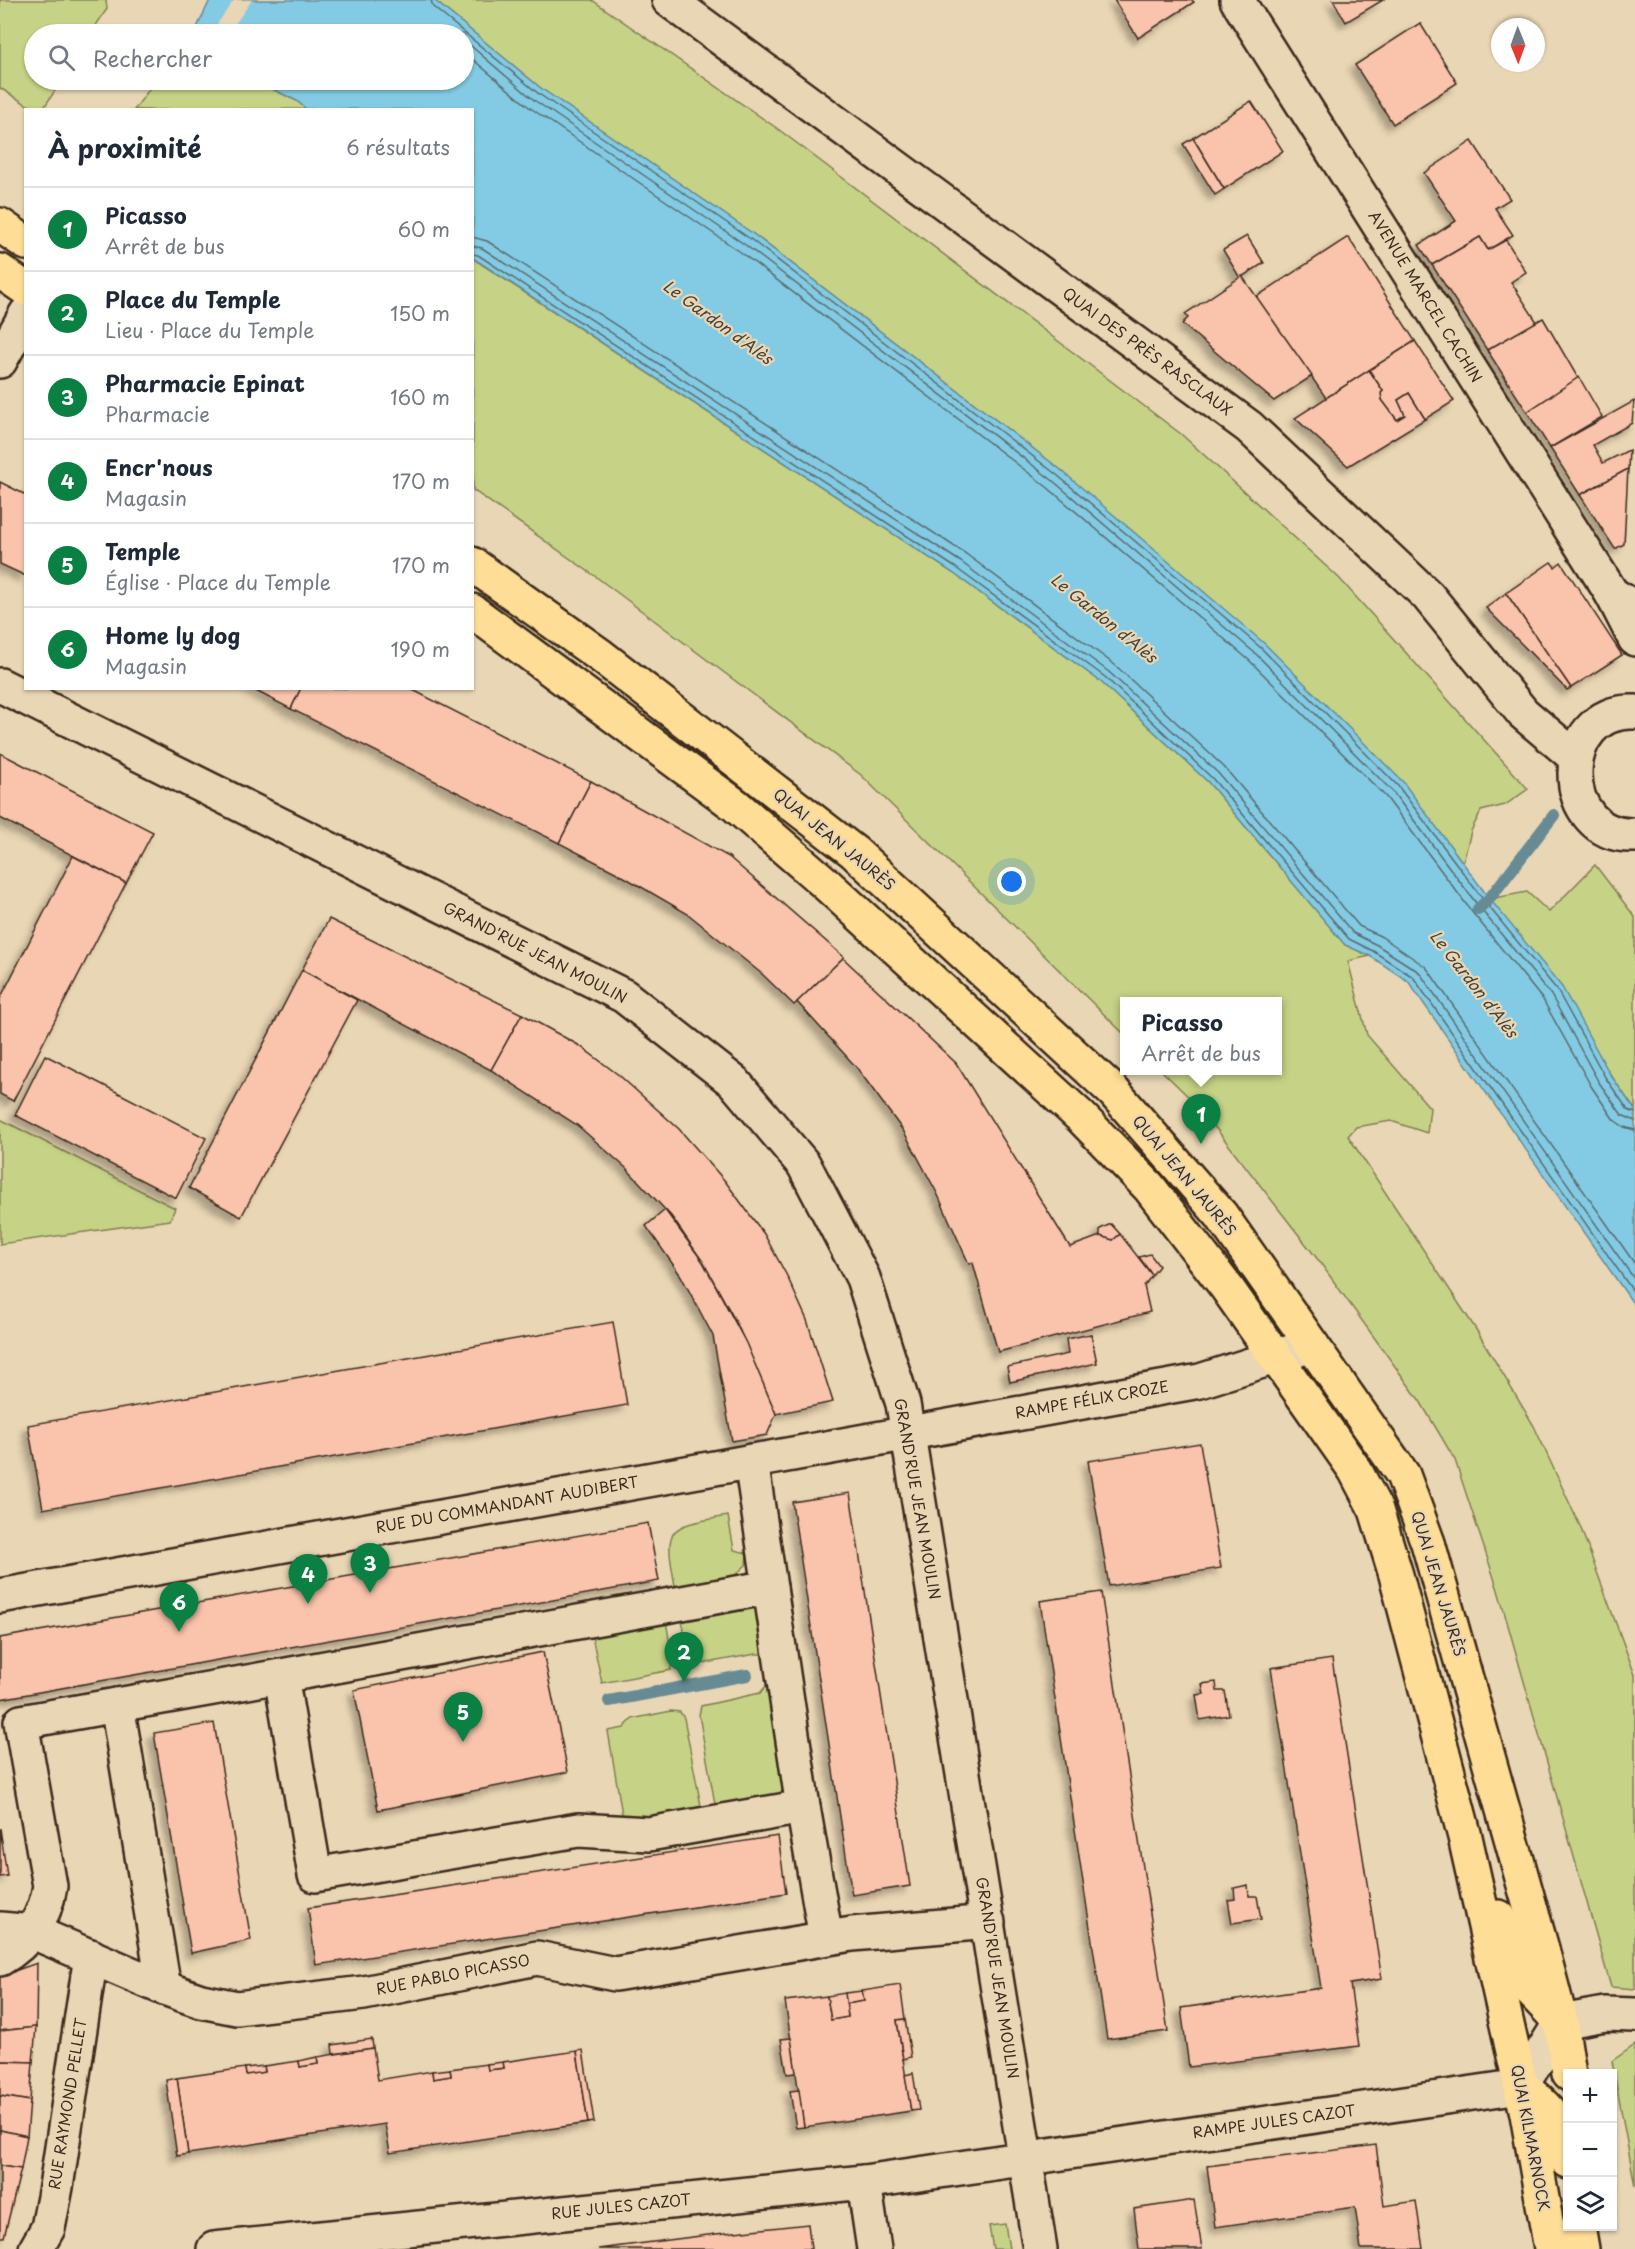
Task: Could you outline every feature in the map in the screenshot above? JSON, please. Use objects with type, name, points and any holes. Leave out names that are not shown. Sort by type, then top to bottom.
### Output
[{"type":"main road","points":[[0,225],[24,242]]},
{"type":"main road","points":[[0,271],[24,288]]},
{"type":"main road","name":"QUAI JEAN JAURÈS","points":[[474,565],[601,656],[854,852],[1113,1091],[1221,1215],[1403,1475],[1597,2017]]},
{"type":"main road","points":[[474,612],[735,805],[825,883],[1080,1116],[1149,1187],[1227,1288],[1273,1357],[1355,1470],[1376,1510],[1396,1575],[1465,1837],[1530,1990],[1597,2017],[1571,2069]]},
{"type":"main road","name":"QUAI KILMARNOCK","points":[[1465,1837],[1521,2086],[1551,2249]]},
{"type":"main road","points":[[1521,2086],[1550,2109],[1563,2139]]},
{"type":"main road","points":[[1579,2231],[1582,2249]]},
{"type":"main road","points":[[1592,2231],[1594,2249]]},
{"type":"street","name":"QUAI DES PRÈS RASCLAUX","points":[[669,0],[1249,427],[1428,596],[1523,713],[1576,758]]},
{"type":"street","name":"AVENUE MARCEL CACHIN","points":[[1238,0],[1624,601],[1635,639]]},
{"type":"street","points":[[0,361],[24,318]]},
{"type":"street","name":"GRAND'RUE JEAN MOULIN","points":[[0,685],[624,996],[734,1082],[804,1165],[863,1278],[903,1404],[1040,2249]]},
{"type":"street","points":[[1635,712],[1611,717],[1595,726],[1583,741],[1576,758],[1575,784],[1584,809],[1597,822],[1612,831],[1635,835]]},
{"type":"street","name":"RAMPE FÉLIX CROZE","points":[[908,1432],[1200,1381],[1312,1345]]},
{"type":"street","name":"RUE DU COMMANDANT AUDIBERT","points":[[0,1596],[908,1432]]},
{"type":"street","points":[[751,1461],[803,1807],[826,1938]]},
{"type":"street","points":[[0,1959],[33,1932],[47,1906],[50,1886],[21,1722],[770,1587]]},
{"type":"street","points":[[281,1676],[315,1875],[578,1830],[649,1834],[803,1807]]},
{"type":"street","points":[[117,1705],[164,1988]]},
{"type":"street","name":"RUE PABLO PICASSO","points":[[0,1929],[33,1932],[164,1988],[201,2001],[237,2008],[364,1993],[537,1958],[615,1974],[826,1938],[988,1922]]},
{"type":"street","name":"RUE RAYMOND PELLET","points":[[36,2249],[48,2228],[56,2187],[91,1956]]},
{"type":"street","points":[[1521,2086],[1597,2017]]},
{"type":"street","name":"RAMPE JULES CAZOT","points":[[1027,2159],[1521,2086]]},
{"type":"street","name":"RUE JULES CAZOT","points":[[214,2249],[864,2182],[1027,2159]]},
{"type":"street","points":[[864,2182],[874,2249]]},
{"type":"green space","points":[[0,0],[106,0],[107,9],[97,24],[24,24],[24,90],[55,90],[44,108],[32,108],[0,88]]},
{"type":"green space","points":[[434,0],[592,0],[778,129],[1181,434],[1339,578],[1528,789],[1505,805],[1481,811],[1471,831],[1463,863],[1402,782],[1061,470],[752,233],[542,89],[474,33],[474,24],[463,24]]},
{"type":"green space","points":[[149,90],[274,90],[297,101],[305,108],[135,108]]},
{"type":"green space","points":[[474,259],[953,573],[1101,682],[1208,782],[1345,945],[1370,956],[1348,961],[1367,1035],[1430,1108],[1427,1133],[1391,1121],[1356,1127],[1348,1136],[1477,1331],[1534,1426],[1580,1526],[1635,1675],[1635,1989],[1611,1987],[1498,1590],[1455,1460],[1420,1401],[1319,1261],[1200,1108],[1166,1075],[1282,1075],[1282,997],[1120,997],[1120,1030],[861,775],[599,579],[474,491]]},
{"type":"green space","points":[[1595,865],[1635,917],[1635,1110],[1489,899],[1527,892],[1549,912]]},
{"type":"green space","points":[[0,1119],[175,1208],[170,1220],[0,1244]]},
{"type":"green space","points":[[728,1516],[734,1550],[747,1553],[746,1565],[731,1579],[676,1591],[670,1553],[670,1542],[674,1533],[680,1527],[691,1523]]},
{"type":"green space","points":[[743,1603],[760,1611],[769,1661],[762,1654],[756,1654],[695,1665],[688,1652],[680,1611]]},
{"type":"green space","points":[[665,1614],[672,1658],[671,1670],[602,1683],[590,1627]]},
{"type":"green space","points":[[773,1678],[784,1788],[779,1798],[717,1815],[699,1715],[701,1706],[760,1693]]},
{"type":"green space","points":[[671,1711],[680,1712],[684,1718],[703,1816],[627,1818],[622,1814],[608,1731],[624,1728],[632,1719]]},
{"type":"green space","points":[[1635,2045],[1635,2186],[1617,2088],[1617,2069],[1613,2069],[1612,2061]]},
{"type":"green space","points":[[1005,2224],[1009,2249],[993,2249],[989,2226]]},
{"type":"water","points":[[210,0],[434,0],[463,24],[199,24]]},
{"type":"water","name":"Le Gardon d'Alès","points":[[474,33],[542,89],[752,233],[1061,470],[1265,644],[1403,782],[1489,898],[1562,987],[1610,1074],[1635,1110],[1635,1306],[1408,981],[1370,956],[1345,945],[1208,782],[1101,682],[953,573],[474,259],[474,108],[305,108],[297,101],[274,90],[474,90]]},
{"type":"pier","points":[[234,0],[252,0],[235,24],[217,24]]},
{"type":"building","points":[[1114,0],[1192,0],[1194,2],[1138,38]]},
{"type":"building","points":[[1333,0],[1383,0],[1346,22]]},
{"type":"building","points":[[1420,23],[1457,83],[1393,124],[1355,65]]},
{"type":"building","points":[[1251,101],[1283,151],[1224,189],[1193,138]]},
{"type":"building","points":[[1193,138],[1224,189],[1215,195],[1183,144]]},
{"type":"building","points":[[1472,141],[1510,199],[1495,208],[1513,235],[1488,250],[1480,237],[1432,265],[1419,245],[1456,221],[1424,173]]},
{"type":"building","points":[[1247,236],[1264,263],[1240,278],[1223,250]]},
{"type":"building","points":[[1348,237],[1415,341],[1326,398],[1256,297]]},
{"type":"building","points":[[1480,237],[1488,250],[1506,240],[1526,272],[1511,282],[1537,322],[1487,350],[1432,265]]},
{"type":"building","points":[[1242,276],[1312,376],[1274,401],[1182,324],[1188,318],[1185,314]]},
{"type":"building","points":[[1543,318],[1578,378],[1527,412],[1487,350]]},
{"type":"building","points":[[1415,341],[1454,401],[1425,419],[1409,393],[1398,400],[1405,415],[1397,420],[1382,400],[1383,391],[1369,370]]},
{"type":"building","points":[[1369,370],[1383,391],[1382,400],[1397,420],[1405,415],[1398,400],[1409,393],[1425,419],[1348,466],[1295,418]]},
{"type":"building","points":[[1579,377],[1602,417],[1550,448],[1527,412]]},
{"type":"building","points":[[1634,401],[1632,423],[1593,445],[1603,463],[1629,450],[1628,469],[1580,495],[1550,448]]},
{"type":"building","points":[[1628,469],[1624,544],[1615,549],[1580,495]]},
{"type":"building","points":[[0,482],[24,494],[24,575],[0,564]]},
{"type":"building","points":[[1551,562],[1555,567],[1561,562],[1622,655],[1571,688],[1506,593]]},
{"type":"building","points":[[1506,593],[1571,688],[1567,690],[1486,608]]},
{"type":"building","points":[[254,690],[300,690],[291,709]]},
{"type":"building","points":[[300,690],[413,690],[591,781],[559,843],[291,709]]},
{"type":"building","points":[[0,753],[153,832],[126,883],[0,818]]},
{"type":"building","points":[[591,781],[729,857],[844,957],[794,1005],[762,974],[688,914],[559,843]]},
{"type":"building","points":[[73,856],[126,883],[13,1101],[0,1094],[0,999]]},
{"type":"building","points":[[329,919],[522,1014],[491,1070],[302,970]]},
{"type":"building","points":[[843,958],[956,1063],[1070,1247],[1100,1236],[1113,1240],[1120,1234],[1152,1275],[1144,1286],[1150,1312],[998,1352],[973,1263],[969,1264],[937,1193],[904,1132],[857,1068],[797,1002]]},
{"type":"building","points":[[302,970],[357,1000],[241,1217],[189,1188]]},
{"type":"building","points":[[522,1014],[580,1046],[620,1076],[679,1129],[725,1181],[764,1234],[787,1276],[807,1320],[833,1402],[776,1414],[737,1324],[703,1262],[671,1216],[626,1168],[577,1125],[491,1070]]},
{"type":"building","points":[[45,1055],[206,1138],[176,1198],[15,1115]]},
{"type":"building","points":[[665,1210],[703,1262],[746,1343],[776,1414],[767,1435],[732,1441],[713,1336],[681,1276],[646,1226]]},
{"type":"building","points":[[1111,1224],[1120,1234],[1113,1240],[1100,1236],[1100,1229]]},
{"type":"building","points":[[1150,1254],[1159,1266],[1152,1275],[1139,1257]]},
{"type":"building","points":[[613,1322],[627,1405],[43,1509],[28,1425]]},
{"type":"building","points":[[1091,1334],[1097,1363],[1010,1382],[1007,1367],[1068,1354],[1066,1339]]},
{"type":"building","points":[[1200,1443],[1221,1568],[1109,1586],[1088,1461]]},
{"type":"building","points":[[850,1493],[910,1886],[852,1895],[792,1502]]},
{"type":"building","points":[[648,1523],[659,1581],[0,1699],[0,1638]]},
{"type":"building","points":[[1101,1592],[1168,2031],[1107,2039],[1040,1601]]},
{"type":"building","points":[[543,1652],[568,1772],[378,1810],[354,1690]]},
{"type":"building","points":[[1332,1659],[1382,1979],[1350,1984],[1359,2046],[1189,2067],[1181,2008],[1321,1988],[1271,1668]]},
{"type":"building","points":[[1216,1682],[1217,1691],[1225,1691],[1229,1715],[1200,1720],[1196,1695],[1204,1694],[1202,1684]]},
{"type":"building","points":[[214,1723],[251,1940],[191,1953],[154,1733]]},
{"type":"building","points":[[0,1828],[7,1876],[0,1877]]},
{"type":"building","points":[[778,1836],[786,1893],[316,1965],[308,1908]]},
{"type":"building","points":[[1248,1885],[1249,1896],[1257,1896],[1261,1919],[1232,1923],[1228,1900],[1235,1899],[1234,1888]]},
{"type":"building","points":[[37,1963],[36,2027],[0,2031],[0,1976]]},
{"type":"building","points":[[900,1985],[905,2019],[897,2020],[911,2111],[804,2127],[785,2001],[827,1996],[831,2020],[848,2017],[846,2004],[864,2001],[862,1991]]},
{"type":"building","points":[[862,1991],[864,2001],[846,2004],[845,1993]]},
{"type":"building","points":[[845,1993],[848,2017],[831,2020],[827,1996]]},
{"type":"building","points":[[905,2019],[911,2057],[903,2059],[897,2020]]},
{"type":"building","points":[[36,2027],[33,2062],[0,2061],[0,2031]]},
{"type":"building","points":[[791,2038],[796,2073],[787,2074],[781,2039]]},
{"type":"building","points":[[372,2039],[373,2048],[333,2054],[332,2045]]},
{"type":"building","points":[[373,2048],[378,2080],[432,2071],[433,2079],[451,2076],[450,2069],[487,2064],[488,2070],[504,2068],[503,2062],[577,2051],[588,2123],[390,2153],[385,2124],[188,2154],[177,2078],[245,2068],[246,2075],[265,2072],[264,2066],[299,2061],[300,2067],[318,2064],[317,2057]]},
{"type":"building","points":[[583,2050],[594,2122],[588,2123],[577,2051]]},
{"type":"building","points":[[317,2057],[318,2064],[300,2067],[299,2061]]},
{"type":"building","points":[[0,2061],[33,2062],[30,2101],[0,2096]]},
{"type":"building","points":[[503,2062],[504,2068],[488,2070],[487,2064]]},
{"type":"building","points":[[264,2066],[265,2072],[246,2075],[245,2068]]},
{"type":"building","points":[[450,2069],[451,2076],[433,2079],[432,2071]]},
{"type":"building","points":[[913,2073],[919,2110],[911,2111],[905,2075]]},
{"type":"building","points":[[177,2078],[188,2154],[177,2156],[166,2080]]},
{"type":"building","points":[[799,2090],[804,2127],[796,2128],[790,2091]]},
{"type":"building","points":[[0,2096],[30,2101],[27,2136],[0,2130]]},
{"type":"building","points":[[0,2130],[27,2136],[21,2169],[0,2166]]},
{"type":"building","points":[[1376,2145],[1384,2206],[1416,2201],[1423,2249],[1361,2249],[1355,2207],[1215,2227],[1207,2166]]},
{"type":"building","points":[[0,2166],[21,2169],[4,2237],[0,2237]]},
{"type":"building","points":[[1194,2200],[1202,2249],[1139,2249],[1134,2209]]},
{"type":"building","points":[[808,2224],[811,2249],[598,2249],[716,2234]]},
{"type":"waterway","points":[[1478,909],[1489,899],[1554,815]]},
{"type":"waterway","points":[[609,1701],[747,1675]]},
{"type":"place","name":"Picasso","points":[[1201,1144]]},
{"type":"place","name":"Pharmacie Epinat","points":[[370,1593]]},
{"type":"place","name":"Encr'nous","points":[[308,1604]]},
{"type":"place","name":"Home ly dog","points":[[179,1632]]},
{"type":"place","name":"Place du Temple","points":[[684,1682]]},
{"type":"place","name":"Temple","points":[[463,1742]]}]
